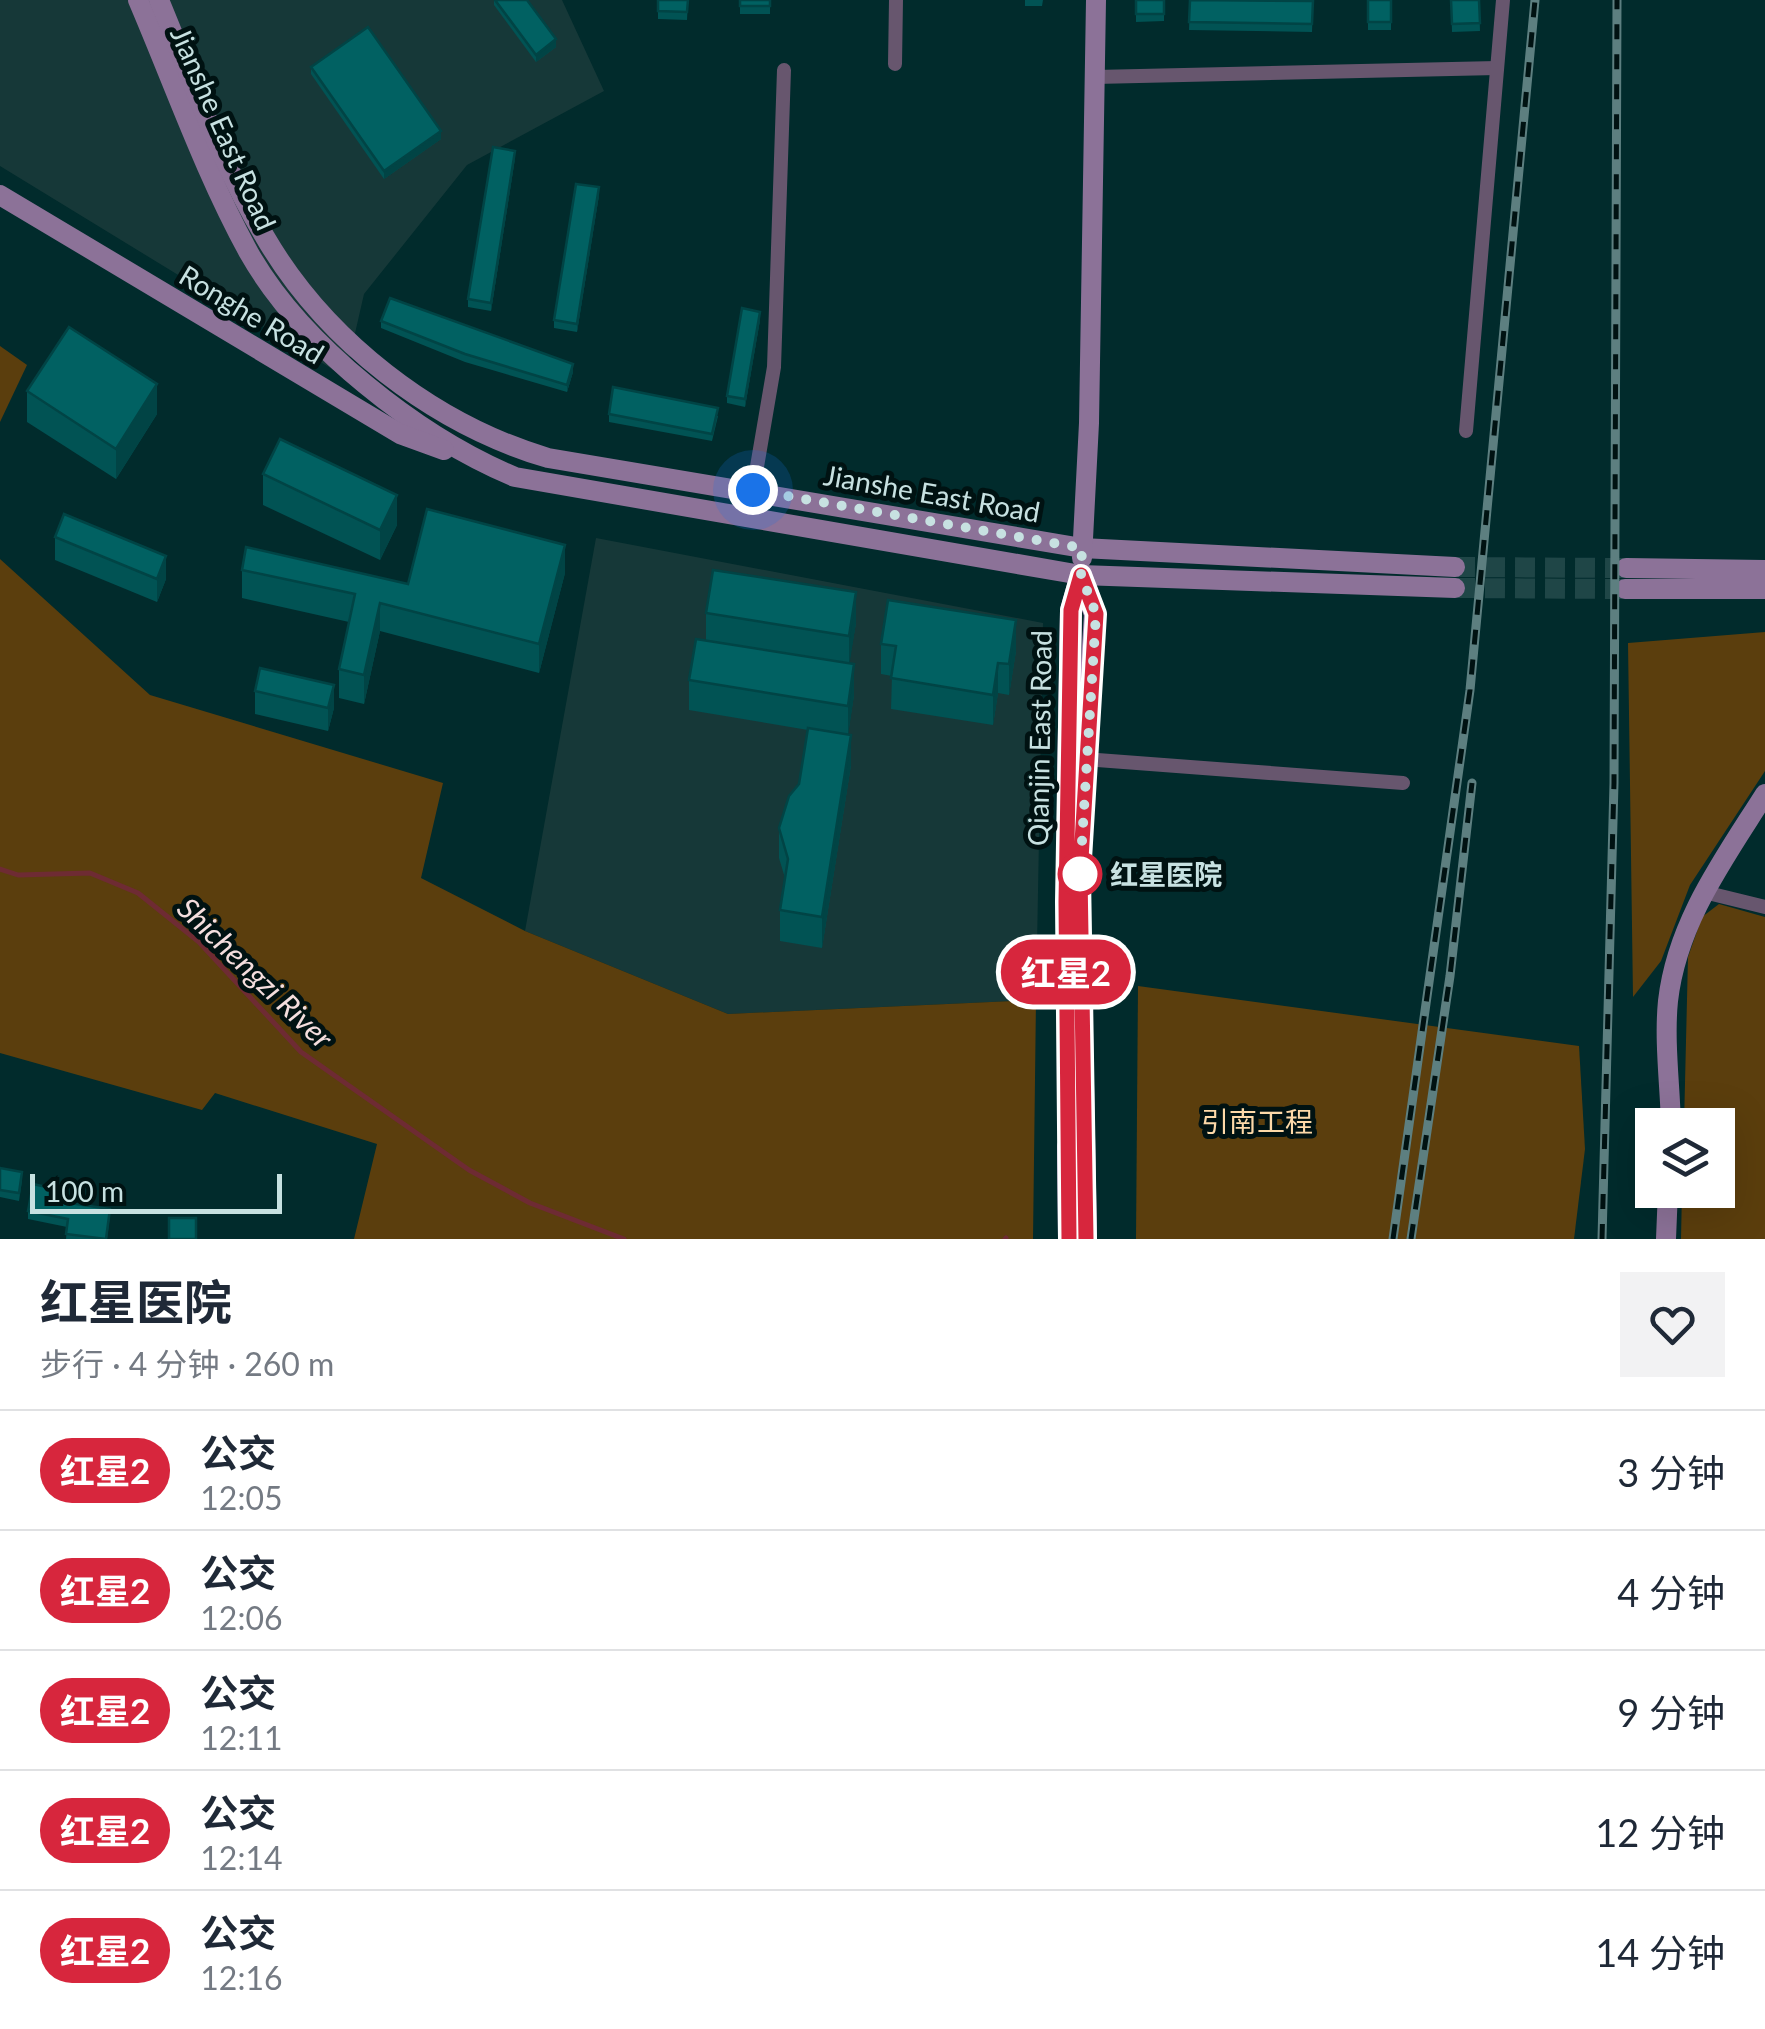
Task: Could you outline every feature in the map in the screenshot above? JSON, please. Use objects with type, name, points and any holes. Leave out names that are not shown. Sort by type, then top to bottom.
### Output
[{"type":"main road","name":"Jianshe East Road","points":[[138,0],[224,199],[250,254],[275,292],[316,337],[367,382],[416,422],[484,464],[515,476],[1081,575],[1455,588]]},
{"type":"main road","name":"Jianshe East Road","points":[[159,0],[236,184],[264,237],[301,290],[362,353],[411,391],[518,449],[1082,548],[1455,567]]},
{"type":"main road","name":"Qianjin East Road","points":[[1069,1239],[1066,902],[1071,610],[1081,575],[1089,423],[1096,0]]},
{"type":"main road","name":"Ronghe Road","points":[[0,195],[400,434],[484,464]]},
{"type":"main road","points":[[1765,570],[1626,578],[1765,589]]},
{"type":"main road","points":[[1081,575],[1096,614],[1084,759],[1080,912],[1086,1239]]},
{"type":"main road","points":[[1671,1108],[1668,1005],[1688,923],[1765,794]]},
{"type":"main road","points":[[1666,1239],[1667,1208]]},
{"type":"street","points":[[895,64],[896,0]]},
{"type":"street","points":[[1466,431],[1503,0]]},
{"type":"street","points":[[1095,77],[1498,68]]},
{"type":"street","points":[[753,490],[774,368],[784,70]]},
{"type":"street","points":[[1084,759],[1403,783]]},
{"type":"street","points":[[1704,892],[1765,907]]},
{"type":"shaded area","points":[[0,0],[562,0],[604,91],[467,165],[364,294],[345,377],[0,166]]},
{"type":"shaded area","name":"红星医院","points":[[596,538],[1043,623],[1036,1000],[728,1014],[525,931]]},
{"type":"green space","points":[[0,346],[27,365],[0,422]]},
{"type":"green space","points":[[0,559],[150,695],[443,783],[421,878],[525,931],[728,1014],[1036,1000],[1033,1239],[354,1239],[377,1144],[215,1093],[202,1110],[0,1053]]},
{"type":"green space","points":[[1765,632],[1765,771],[1690,885],[1661,961],[1633,997],[1628,643]]},
{"type":"green space","points":[[1719,904],[1765,917],[1765,1239],[1681,1239],[1682,1208],[1735,1208],[1735,1108],[1684,1108],[1688,957],[1702,917]]},
{"type":"green space","name":"引南工程","points":[[1138,986],[1579,1046],[1585,1149],[1574,1239],[1136,1239]]},
{"type":"building","points":[[495,0],[527,0],[556,39],[536,55]]},
{"type":"building","points":[[658,0],[688,0],[687,12],[658,11]]},
{"type":"building","points":[[740,0],[770,0],[770,6],[740,6]]},
{"type":"building","points":[[1136,0],[1164,0],[1164,14],[1136,14]]},
{"type":"building","points":[[1190,0],[1313,1],[1312,24],[1189,22]]},
{"type":"building","points":[[1368,0],[1391,0],[1391,22],[1368,22]]},
{"type":"building","points":[[1451,0],[1479,0],[1480,23],[1452,24]]},
{"type":"building","points":[[368,27],[441,131],[384,171],[311,67]]},
{"type":"building","points":[[493,147],[515,151],[491,303],[468,299]]},
{"type":"building","points":[[576,184],[599,187],[577,324],[554,320]]},
{"type":"building","points":[[390,298],[573,364],[567,385],[465,354],[381,321]]},
{"type":"building","points":[[742,308],[760,312],[745,399],[727,396]]},
{"type":"building","points":[[69,327],[157,384],[116,449],[27,391]]},
{"type":"building","points":[[613,387],[718,408],[712,434],[609,414]]},
{"type":"building","points":[[280,439],[397,495],[380,530],[263,474]]},
{"type":"building","points":[[427,509],[565,545],[539,644],[380,603],[364,675],[339,669],[355,594],[242,570],[246,547],[408,584]]},
{"type":"building","points":[[64,514],[166,556],[157,579],[55,537]]},
{"type":"building","points":[[713,570],[856,592],[849,636],[706,613]]},
{"type":"building","points":[[888,600],[1016,620],[1009,664],[998,663],[993,695],[891,678],[896,646],[881,644]]},
{"type":"building","points":[[696,639],[854,664],[848,706],[689,680]]},
{"type":"building","points":[[260,668],[334,685],[328,708],[255,691]]},
{"type":"building","points":[[808,728],[851,735],[822,917],[780,910],[788,859],[779,828],[789,796],[799,784]]},
{"type":"building","points":[[0,1168],[22,1172],[19,1193],[0,1190]]},
{"type":"building","points":[[33,1184],[64,1191],[62,1202],[110,1209],[106,1239],[66,1234],[68,1219],[28,1211]]},
{"type":"building","points":[[169,1218],[196,1218],[196,1239],[169,1239]]},
{"type":"waterway","name":"Shichengzi River","points":[[0,869],[18,875],[90,873],[138,893],[199,942],[301,1052],[469,1170],[530,1203],[624,1239]]},
{"type":"tunnel","points":[[1455,567],[1626,568]]},
{"type":"tunnel","points":[[1455,588],[1625,589]]},
{"type":"railway","points":[[1393,1239],[1470,690],[1535,0]]},
{"type":"railway","points":[[1602,1239],[1614,783],[1617,0]]},
{"type":"railway","points":[[1411,1239],[1450,976],[1472,783]]},
{"type":"bus line","name":"红星2","points":[[1069,1239],[1066,902],[1071,610],[1081,575],[1096,614],[1084,759],[1080,875],[1080,1076],[1086,1239]]},
{"type":"place","name":"红星医院","points":[[1080,874]]},
{"type":"route","points":[[753,490],[1082,548],[1081,575],[1096,614],[1084,759],[1080,874]]}]
